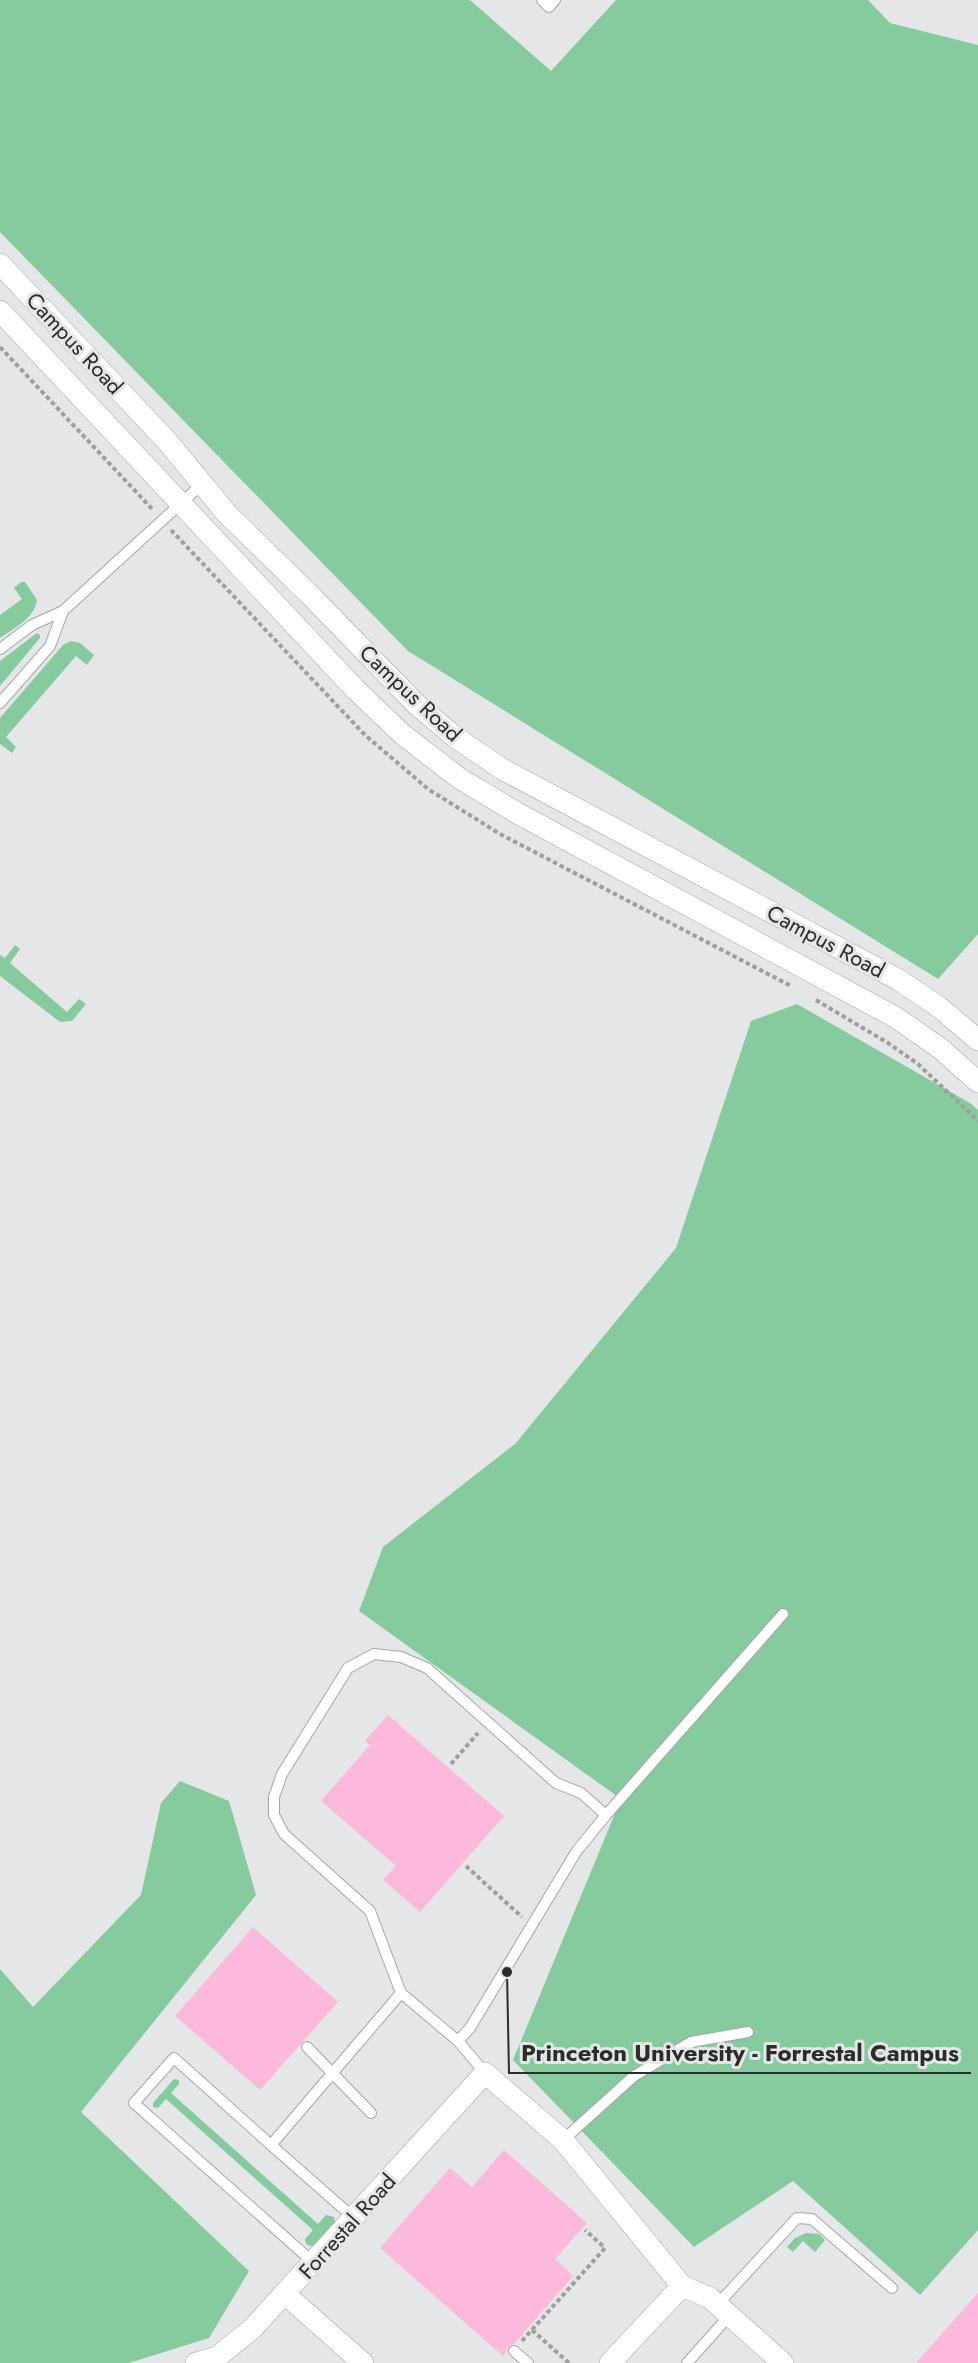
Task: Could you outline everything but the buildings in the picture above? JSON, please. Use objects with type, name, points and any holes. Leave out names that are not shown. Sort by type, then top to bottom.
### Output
[{"type":"street","name":"Campus Road","points":[[0,264],[167,441],[227,514],[417,705],[455,737],[502,769],[898,980],[939,1007],[978,1040]]},
{"type":"street","name":"Campus Road","points":[[0,311],[356,690],[402,734],[459,778],[517,813],[895,1017],[941,1049],[978,1082]]},
{"type":"street","points":[[485,2073],[563,2140],[682,2286],[710,2298],[783,2363]]},
{"type":"street","name":"Forrestal Road","points":[[196,2363],[217,2357],[252,2330],[485,2073]]},
{"type":"street","points":[[610,2363],[682,2286]]},
{"type":"street","points":[[285,2295],[351,2359]]},
{"type":"lane","points":[[542,0],[549,7],[555,0]]},
{"type":"lane","points":[[0,650],[32,625],[63,611],[202,484]]},
{"type":"lane","points":[[0,703],[50,646],[63,611]]},
{"type":"lane","points":[[458,2041],[470,2028],[576,1852],[783,1614]]},
{"type":"lane","points":[[485,2073],[458,2041],[401,1993],[370,1911],[284,1834],[274,1815],[274,1797],[282,1774],[348,1668],[374,1654],[401,1658],[427,1668],[556,1783],[580,1793],[606,1815]]},
{"type":"lane","points":[[271,2145],[401,1993]]},
{"type":"lane","points":[[563,2140],[634,2076],[691,2042],[748,2032]]},
{"type":"lane","points":[[307,2048],[371,2113]]},
{"type":"lane","points":[[314,2263],[135,2103],[174,2058],[354,2218]]},
{"type":"lane","points":[[687,2363],[723,2310],[797,2218],[812,2219],[892,2288]]},
{"type":"lane","points":[[514,2351],[528,2363]]},
{"type":"path","points":[[451,1764],[488,1722]]},
{"type":"path","points":[[465,1866],[531,1926]]},
{"type":"path","points":[[514,2351],[604,2248],[585,2230]]},
{"type":"path","points":[[532,2330],[569,2363]]},
{"type":"green space","points":[[0,0],[470,0],[551,71],[616,0],[868,0],[890,23],[978,45],[978,934],[938,979],[408,651],[0,232]]},
{"type":"green space","points":[[21,582],[25,582],[37,600],[35,607],[28,618],[0,638],[0,615],[22,599],[14,588]]},
{"type":"green space","points":[[37,633],[40,638],[0,686],[0,661]]},
{"type":"green space","points":[[71,641],[80,643],[94,655],[87,665],[76,656],[6,737],[16,747],[12,753],[0,744],[0,718],[63,645]]},
{"type":"green space","points":[[15,945],[20,949],[10,963],[67,1012],[79,999],[86,1004],[72,1021],[60,1022],[0,976],[0,955],[5,958]]},
{"type":"green space","points":[[797,1004],[970,1103],[978,1110],[978,2230],[920,2295],[793,2181],[694,2247],[513,2060],[621,1799],[359,1611],[383,1547],[516,1443],[676,1248],[751,1021]]},
{"type":"green space","points":[[180,1781],[229,1801],[256,1895],[81,2112],[249,2271],[209,2338],[129,2363],[0,2363],[0,1969],[33,2007],[141,1895],[161,1803]]},
{"type":"green space","points":[[174,2079],[179,2080],[179,2084],[171,2093],[318,2224],[326,2215],[334,2217],[335,2222],[313,2247],[306,2244],[305,2239],[313,2230],[166,2099],[158,2108],[153,2107],[153,2103]]},
{"type":"green space","points":[[806,2233],[819,2234],[825,2240],[815,2252],[803,2241],[793,2252],[787,2247],[795,2238]]},
{"type":"place","name":"Princeton University - Forrestal Campus","points":[[507,1972]]}]
